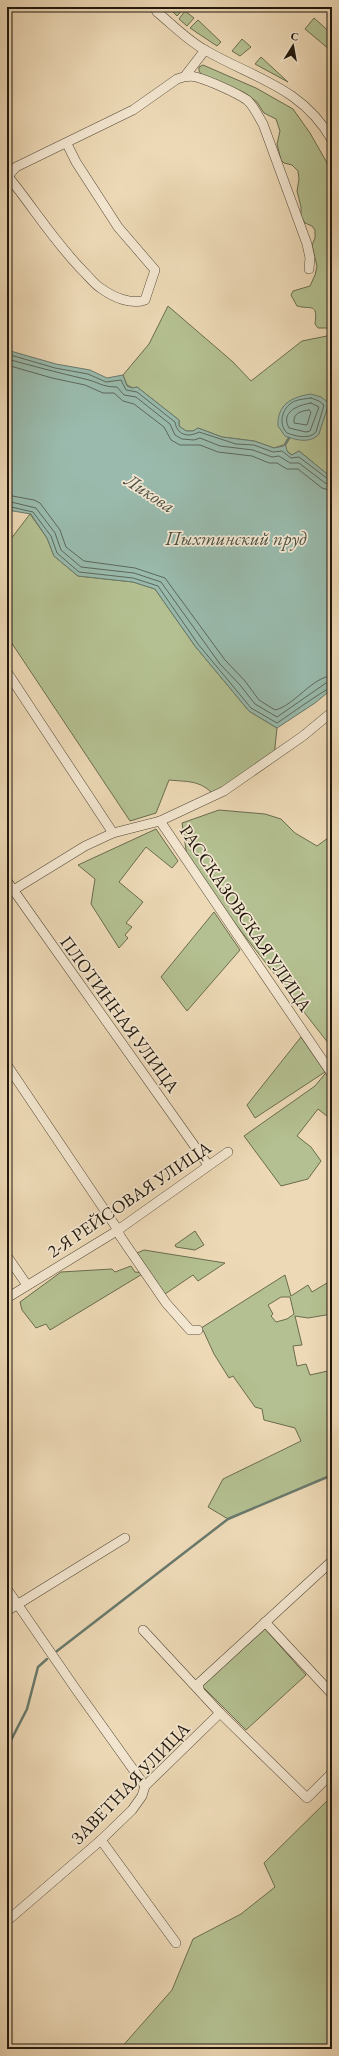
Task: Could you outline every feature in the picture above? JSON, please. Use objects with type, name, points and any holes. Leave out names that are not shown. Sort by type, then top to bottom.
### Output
[{"type":"street","points":[[154,7],[193,42],[205,50],[291,94],[317,117],[332,140]]},
{"type":"street","points":[[185,76],[205,50]]},
{"type":"street","points":[[67,144],[76,162],[118,227],[154,270],[145,300],[140,302],[123,300],[101,289],[72,260],[7,176],[16,167],[67,144],[133,110],[177,79],[185,76],[195,76],[236,94],[248,101],[254,108],[263,124],[302,229],[310,258],[309,269]]},
{"type":"street","points":[[7,672],[113,833]]},
{"type":"street","points":[[10,892],[71,853],[113,833],[160,820],[224,791],[303,736],[332,712]]},
{"type":"street","name":"РАССКАЗОВСКАЯ УЛИЦА","points":[[160,820],[332,1074]]},
{"type":"street","name":"ПЛОТИННАЯ УЛИЦА","points":[[7,881],[10,892],[208,1165]]},
{"type":"street","points":[[7,1065],[166,1303],[190,1330],[198,1330]]},
{"type":"street","name":"2-Я РЕЙСОВАЯ УЛИЦА","points":[[7,1298],[118,1230],[228,1152]]},
{"type":"street","points":[[7,1256],[27,1285]]},
{"type":"street","points":[[7,1611],[125,1538]]},
{"type":"street","points":[[199,1689],[198,1684],[332,1561]]},
{"type":"street","points":[[7,1589],[145,1786]]},
{"type":"street","points":[[265,1622],[332,1694]]},
{"type":"street","points":[[143,1630],[220,1713],[307,1798],[332,1772]]},
{"type":"street","name":"ЗАВЕТНАЯ УЛИЦА","points":[[7,1921],[101,1840],[132,1810],[142,1796],[145,1786],[220,1713]]},
{"type":"street","points":[[101,1840],[176,1944]]},
{"type":"green space","points":[[168,7],[185,7],[177,16]]},
{"type":"green space","points":[[185,11],[194,18],[187,26],[179,19]]},
{"type":"green space","points":[[314,18],[332,34],[332,48],[330,50],[305,29]]},
{"type":"green space","points":[[198,20],[221,42],[217,46],[190,28]]},
{"type":"green space","points":[[242,39],[251,47],[240,56],[232,51]]},
{"type":"green space","points":[[261,57],[288,82],[255,64]]},
{"type":"green space","points":[[203,65],[256,88],[293,109],[310,133],[326,161],[332,175],[332,328],[318,328],[315,324],[316,317],[314,310],[312,308],[297,306],[291,295],[293,291],[310,286],[315,275],[317,266],[312,245],[315,238],[315,230],[312,226],[305,223],[301,216],[301,207],[297,191],[299,179],[298,171],[292,165],[284,163],[281,160],[277,144],[280,131],[276,119],[264,113],[257,102],[245,93],[201,74],[199,67]]},
{"type":"green space","points":[[168,306],[233,362],[251,381],[302,341],[332,335],[332,478],[299,451],[292,455],[287,451],[285,447],[286,444],[274,448],[254,441],[222,437],[198,428],[193,431],[186,431],[179,426],[179,420],[137,387],[133,388],[127,385],[123,375],[149,344]]},
{"type":"green space","points":[[30,514],[47,538],[54,556],[78,576],[133,582],[155,589],[195,646],[249,711],[277,728],[274,757],[214,795],[199,784],[169,780],[156,813],[130,821],[7,636],[7,544]]},
{"type":"green space","points":[[219,810],[265,814],[281,819],[295,833],[317,846],[332,835],[332,1048],[188,863],[182,823]]},
{"type":"green space","points":[[156,829],[178,861],[172,868],[146,847],[119,882],[143,902],[126,923],[132,927],[125,935],[128,938],[119,948],[91,904],[95,879],[78,865]]},
{"type":"green space","points":[[214,912],[240,950],[187,1011],[161,977]]},
{"type":"green space","points":[[301,1037],[325,1072],[255,1118],[247,1105]]},
{"type":"green space","points":[[329,1069],[332,1074],[332,1120],[318,1109],[297,1136],[311,1147],[321,1161],[308,1179],[281,1186],[244,1136],[315,1086]]},
{"type":"green space","points":[[195,1231],[204,1245],[195,1250],[176,1247],[175,1245]]},
{"type":"green space","points":[[144,1250],[225,1263],[198,1281],[193,1275],[165,1294],[137,1253]]},
{"type":"green space","points":[[131,1266],[135,1272],[144,1273],[50,1330],[46,1324],[36,1328],[22,1310],[20,1302],[61,1272],[112,1269],[115,1272]]},
{"type":"green space","points":[[285,1275],[291,1296],[308,1285],[312,1292],[332,1280],[332,1314],[308,1318],[295,1316],[302,1345],[293,1346],[297,1366],[306,1364],[310,1375],[332,1370],[332,1475],[228,1519],[208,1507],[223,1479],[301,1441],[295,1428],[264,1420],[262,1409],[255,1407],[233,1376],[229,1378],[214,1354],[203,1330],[198,1330]],"holes":[[[281,1297],[290,1297],[294,1314],[287,1319],[276,1322],[271,1316],[273,1314],[268,1305]]]},
{"type":"green space","points":[[265,1629],[306,1675],[246,1730],[202,1686]]},
{"type":"green space","points":[[332,1796],[332,2049],[120,2049],[172,1990],[193,1939],[241,1914],[275,1887],[264,1863]]},
{"type":"water","name":"Пыхтинский пруд","points":[[7,350],[56,364],[90,370],[107,378],[123,375],[127,386],[132,388],[137,387],[179,420],[179,426],[186,431],[193,431],[198,428],[222,437],[254,441],[274,448],[284,446],[285,443],[287,451],[290,454],[292,455],[299,451],[332,478],[332,689],[315,703],[277,728],[249,711],[195,646],[155,589],[133,582],[78,576],[54,556],[47,538],[31,514],[7,510]]},
{"type":"water","points":[[311,394],[321,397],[329,403],[319,434],[307,440],[298,440],[285,436],[278,426],[278,418],[283,407],[298,397]]},
{"type":"waterway","points":[[286,443],[289,438]]},
{"type":"waterway","points":[[57,1651],[228,1519],[332,1475]]},
{"type":"waterway","points":[[7,1748],[27,1709],[38,1667],[47,1659]]},
{"type":"water label","name":"Ликова","points":[[150,493]]}]
